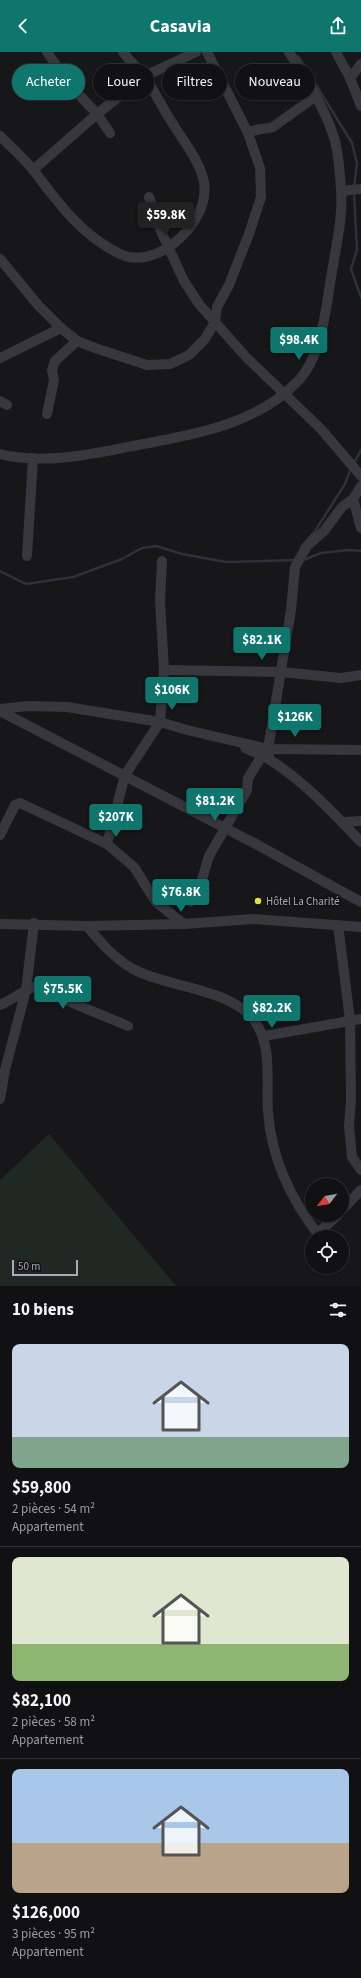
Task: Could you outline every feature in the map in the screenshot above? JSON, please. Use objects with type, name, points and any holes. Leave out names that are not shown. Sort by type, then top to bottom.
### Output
[{"type":"street","points":[[47,52],[70,85],[97,114],[110,133]]},
{"type":"street","points":[[123,52],[134,64]]},
{"type":"street","points":[[154,72],[196,52]]},
{"type":"street","points":[[0,258],[38,305],[76,341],[147,365],[170,364],[189,355],[205,340],[215,322],[217,308],[229,285],[250,234],[261,197],[260,168],[248,133],[208,52]]},
{"type":"street","points":[[0,454],[49,459],[102,452],[189,435],[222,426],[260,410],[285,394],[298,381],[311,362],[321,334],[339,232],[342,191],[335,141],[316,96],[289,52]]},
{"type":"street","points":[[336,52],[350,78],[361,106]]},
{"type":"street","points":[[350,78],[361,64]]},
{"type":"street","points":[[0,136],[33,170],[65,213],[88,235],[120,254],[134,258],[149,256],[169,247],[184,236],[193,225],[204,200],[204,182],[196,161],[154,91]]},
{"type":"street","points":[[248,133],[257,128],[268,129],[273,127],[316,96]]},
{"type":"street","points":[[33,170],[115,100]]},
{"type":"street","points":[[342,191],[361,189]]},
{"type":"street","points":[[149,197],[160,229],[184,281],[199,304],[246,357],[321,429],[361,476]]},
{"type":"street","points":[[0,358],[61,328]]},
{"type":"street","points":[[47,414],[54,380],[52,370],[56,361],[76,341]]},
{"type":"street","points":[[26,556],[33,458]]},
{"type":"street","points":[[191,902],[201,883],[210,856],[224,828],[247,790],[248,778],[266,755],[291,610],[295,568],[307,546],[324,531],[342,507],[353,500],[361,486]]},
{"type":"street","points":[[353,500],[361,528]]},
{"type":"street","points":[[107,844],[125,776],[160,722],[164,670],[160,601],[162,562]]},
{"type":"street","points":[[164,670],[281,672],[324,678],[341,678],[361,675]]},
{"type":"street","points":[[0,710],[27,706],[67,707],[160,722],[227,739],[266,755],[299,781],[361,842]]},
{"type":"street","points":[[0,710],[361,902]]},
{"type":"street","points":[[266,755],[361,750]]},
{"type":"street","points":[[0,835],[15,805],[20,804],[107,844],[134,867],[156,902],[184,924]]},
{"type":"street","points":[[342,822],[361,821]]},
{"type":"street","points":[[0,924],[34,923],[87,926],[184,924],[253,919],[361,927]]},
{"type":"street","points":[[0,1099],[5,1070],[26,990],[34,923]]},
{"type":"street","points":[[338,925],[350,1020],[356,1098],[349,1126],[352,1157],[361,1170]]},
{"type":"street","points":[[87,926],[108,951],[134,969],[171,984],[223,998],[239,1006],[253,1019],[264,1036],[267,1052],[268,1112],[275,1150],[286,1185],[303,1216],[315,1230]]},
{"type":"street","points":[[0,1005],[13,1000],[26,990],[34,987],[128,1026]]},
{"type":"street","points":[[264,1036],[361,1019]]},
{"type":"street","points":[[349,1203],[361,1190]]},
{"type":"street","points":[[324,1230],[331,1222]]},
{"type":"shaded area","points":[[49,1134],[176,1286],[0,1286],[0,1180]]},
{"type":"waterway","points":[[298,56],[352,143],[357,163],[354,187]]},
{"type":"waterway","points":[[354,192],[357,250],[351,269],[361,297]]},
{"type":"waterway","points":[[354,463],[361,450]]},
{"type":"waterway","points":[[301,547],[315,531],[345,484],[351,468]]},
{"type":"waterway","points":[[0,571],[26,584],[73,577],[122,559],[142,548],[156,546],[182,554],[226,562],[296,560]]},
{"type":"waterway","points":[[301,561],[321,553],[349,550],[361,551]]},
{"type":"place","name":"Hôtel La Charité","points":[[258,901]]}]
